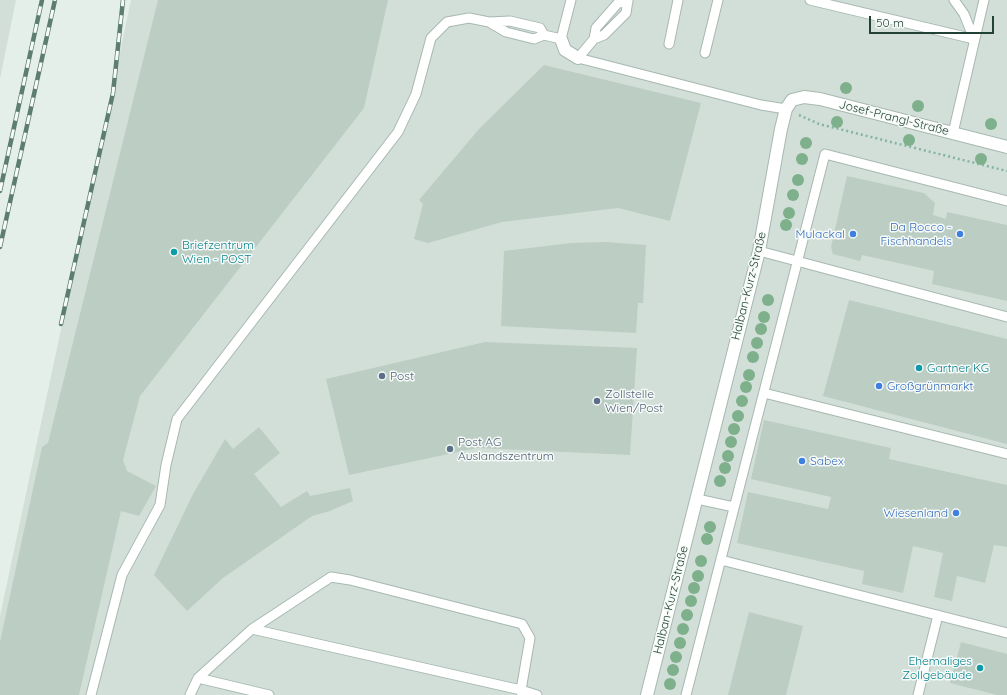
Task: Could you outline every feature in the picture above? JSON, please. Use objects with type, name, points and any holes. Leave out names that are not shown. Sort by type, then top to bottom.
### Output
[{"type":"street","points":[[562,39],[565,50],[578,58]]},
{"type":"street","name":"Josef-Prangl-Straße","points":[[786,109],[792,100],[796,98],[815,98],[1007,147]]},
{"type":"street","name":"Halban-Kurz-Straße","points":[[647,695],[697,499],[741,315],[759,251],[786,109]]},
{"type":"lane","points":[[91,695],[122,575],[160,506],[166,465],[177,419],[398,132],[416,94],[431,38],[447,22],[469,18],[489,22],[510,21],[540,28],[544,35],[562,39],[571,0]]},
{"type":"lane","points":[[668,44],[678,0]]},
{"type":"lane","points":[[705,53],[718,0]]},
{"type":"lane","points":[[810,0],[974,39]]},
{"type":"lane","points":[[954,0],[964,14],[974,39]]},
{"type":"lane","points":[[953,133],[984,0]]},
{"type":"lane","points":[[628,1],[626,13],[604,35],[594,39],[578,58],[761,105],[786,109]]},
{"type":"lane","points":[[686,695],[825,154],[1007,201]]},
{"type":"lane","points":[[759,251],[1007,317]]},
{"type":"lane","points":[[764,393],[1007,454]]},
{"type":"lane","points":[[697,499],[734,506]]},
{"type":"lane","points":[[720,560],[1007,633]]},
{"type":"lane","points":[[190,695],[198,678],[252,628],[331,577],[350,580],[522,624],[530,638],[521,693]]},
{"type":"lane","points":[[918,695],[938,615]]},
{"type":"lane","points":[[252,628],[521,693],[537,695]]},
{"type":"lane","points":[[198,678],[269,695]]},
{"type":"path","points":[[786,109],[819,124],[1007,172]]},
{"type":"shaded area","points":[[0,0],[16,0],[0,79]]},
{"type":"shaded area","points":[[131,0],[1007,0],[1007,695],[0,695],[0,616]]},
{"type":"building","name":"Briefzentrum Wien - POST","points":[[158,0],[388,0],[364,108],[140,396],[123,460],[127,471],[156,486],[139,516],[121,511],[79,695],[0,695],[0,642],[42,447],[48,443]]},
{"type":"building","points":[[544,65],[701,103],[670,221],[618,208],[502,222],[428,243],[414,239],[423,204],[419,200],[479,129]]},
{"type":"building","points":[[847,176],[924,193],[935,203],[933,215],[946,219],[947,212],[1007,225],[1007,301],[932,284],[934,271],[862,255],[860,261],[833,254],[831,247]]},
{"type":"building","points":[[606,242],[646,245],[643,303],[638,303],[636,333],[501,326],[504,251],[571,243]]},
{"type":"building","name":"Gartner KG","points":[[849,300],[1007,339],[1007,444],[823,396]]},
{"type":"building","points":[[485,342],[637,348],[630,455],[477,448],[349,475],[326,379]]},
{"type":"building","points":[[764,420],[891,448],[889,459],[1007,485],[1007,547],[994,545],[985,583],[957,576],[952,601],[934,597],[943,553],[913,546],[903,593],[862,584],[864,571],[737,543],[748,492],[828,509],[831,497],[751,479]]},
{"type":"building","points":[[259,427],[280,453],[254,474],[281,507],[307,491],[310,496],[350,488],[353,501],[330,511],[312,516],[223,578],[187,611],[154,575],[193,494],[225,439],[233,449]]},
{"type":"building","points":[[749,612],[803,626],[786,695],[728,695]]},
{"type":"building","name":"Ehemaliges Zollgebäude","points":[[961,642],[1007,654],[1007,695],[997,695],[950,683]]},
{"type":"railway","points":[[0,191],[42,0]]},
{"type":"railway","points":[[0,247],[55,0]]},
{"type":"railway","points":[[61,324],[113,93],[123,0]]},
{"type":"place","name":"Mulackal","points":[[853,234]]},
{"type":"place","name":"Da Rocco - Fischhandels","points":[[960,234]]},
{"type":"place","name":"Briefzentrum Wien - POST","points":[[174,252]]},
{"type":"place","name":"Gartner KG","points":[[919,368]]},
{"type":"place","name":"Post","points":[[382,376]]},
{"type":"place","name":"Großgrünmarkt","points":[[879,386]]},
{"type":"place","name":"Zollstelle Wien/Post","points":[[597,401]]},
{"type":"place","name":"Post AG Auslandszentrum","points":[[450,449]]},
{"type":"place","name":"Sabex","points":[[802,461]]},
{"type":"place","name":"Wiesenland","points":[[956,513]]},
{"type":"place","name":"Ehemaliges Zollgebäude","points":[[980,668]]}]
